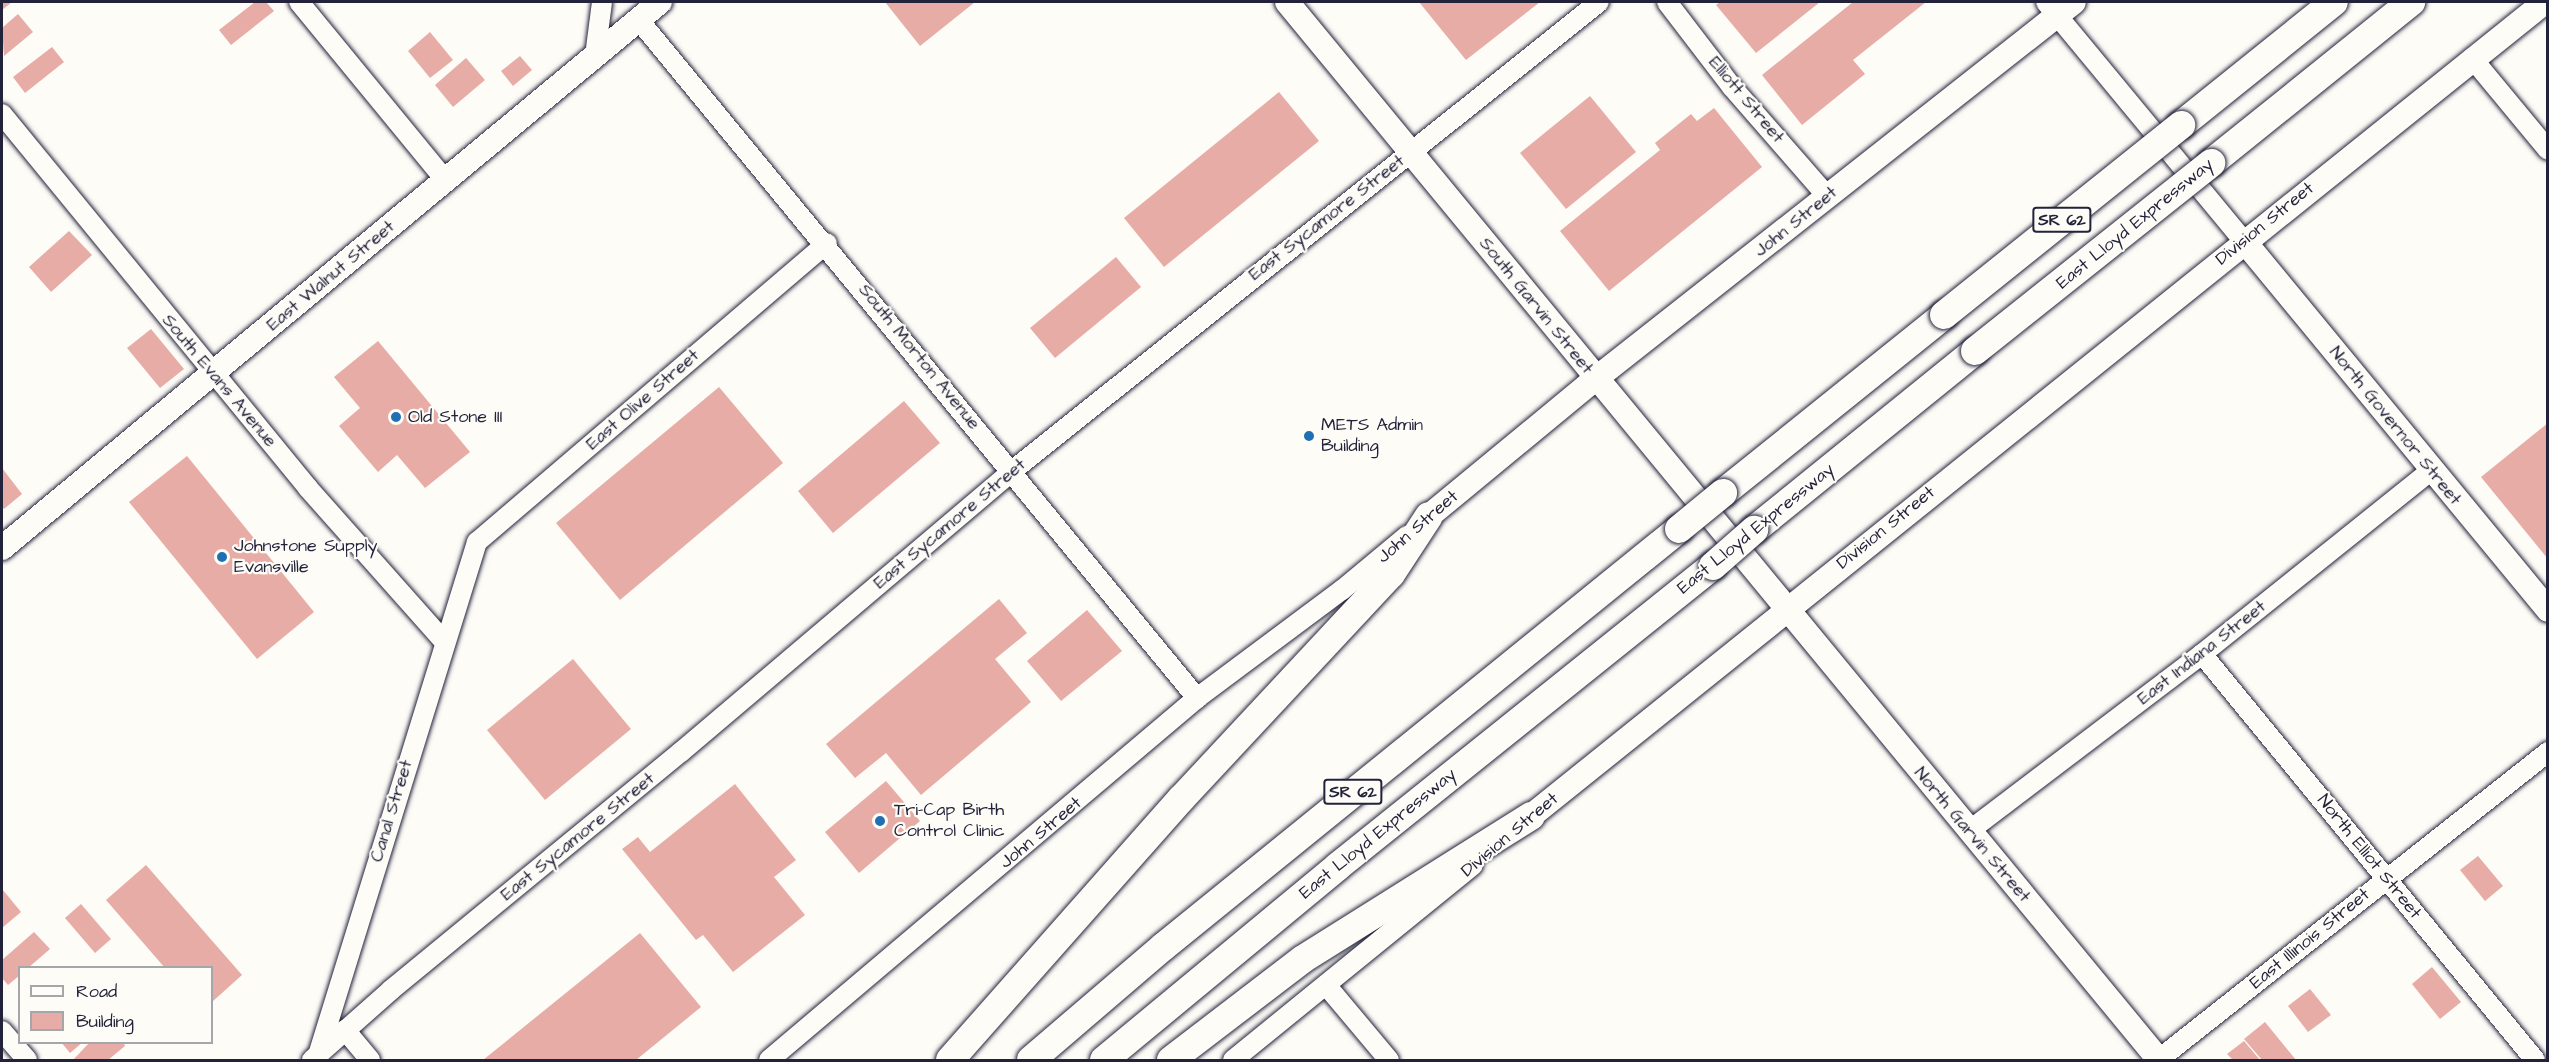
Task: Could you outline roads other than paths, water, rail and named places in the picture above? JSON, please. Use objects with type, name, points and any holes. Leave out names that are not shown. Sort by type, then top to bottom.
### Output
[{"type":"highway","points":[[2208,103],[2305,2]]},
{"type":"highway","name":"SR 62","points":[[1031,1060],[1163,947],[2334,2]]},
{"type":"highway","name":"East Lloyd Expressway","points":[[1104,1060],[1337,867],[2411,2]]},
{"type":"highway","points":[[950,1060],[1182,798],[1391,574],[1430,516]]},
{"type":"highway","points":[[1171,1060],[1303,959],[1531,816]]},
{"type":"main road","name":"East Walnut Street","points":[[2,548],[660,2]]},
{"type":"main road","name":"South Garvin Street","points":[[1287,2],[1786,609]]},
{"type":"main road","name":"Division Street","points":[[1531,816],[2244,241],[2545,2]]},
{"type":"main road","name":"John Street","points":[[1430,516],[1589,384],[1598,381],[2059,6]]},
{"type":"main road","name":"North Governor Street","points":[[2244,241],[2547,610]]},
{"type":"main road","name":"North Garvin Street","points":[[1786,609],[2159,1060]]},
{"type":"street","points":[[299,2],[446,181]]},
{"type":"street","points":[[595,56],[602,2]]},
{"type":"street","name":"East Sycamore Street","points":[[316,1058],[345,1030],[1012,471],[1599,2]]},
{"type":"street","name":"Elliott Street","points":[[1667,2],[1732,87],[1828,196]]},
{"type":"street","points":[[2059,6],[2244,241]]},
{"type":"street","name":"South Morton Avenue","points":[[638,18],[827,243],[1197,698]]},
{"type":"street","points":[[2472,58],[2547,150]]},
{"type":"street","name":"South Evans Avenue","points":[[2,114],[213,374],[401,597],[444,641]]},
{"type":"street","name":"East Olive Street","points":[[470,563],[477,542],[827,243]]},
{"type":"street","name":"East Indiana Street","points":[[1969,831],[2202,654],[2432,470]]},
{"type":"street","name":"John Street","points":[[769,1060],[1197,698],[1342,590],[1430,516]]},
{"type":"street","name":"Canal Street","points":[[316,1058],[470,563]]},
{"type":"street","name":"North Elliot Street","points":[[2202,654],[2535,1060]]},
{"type":"street","name":"East Illinois Street","points":[[2159,1060],[2547,752]]},
{"type":"street","name":"Division Street","points":[[1233,1060],[1531,816]]},
{"type":"street","points":[[1326,985],[1389,1060]]},
{"type":"street","points":[[345,1030],[370,1060]]},
{"type":"street","points":[[2,1031],[27,1060]]},
{"type":"place","name":"Old Stone III","points":[[396,417]]},
{"type":"place","name":"METS Admin Building","points":[[1309,436]]},
{"type":"place","name":"Johnstone Supply Evansville","points":[[222,557]]},
{"type":"place","name":"Tri-Cap Birth Control Clinic","points":[[880,821]]}]
